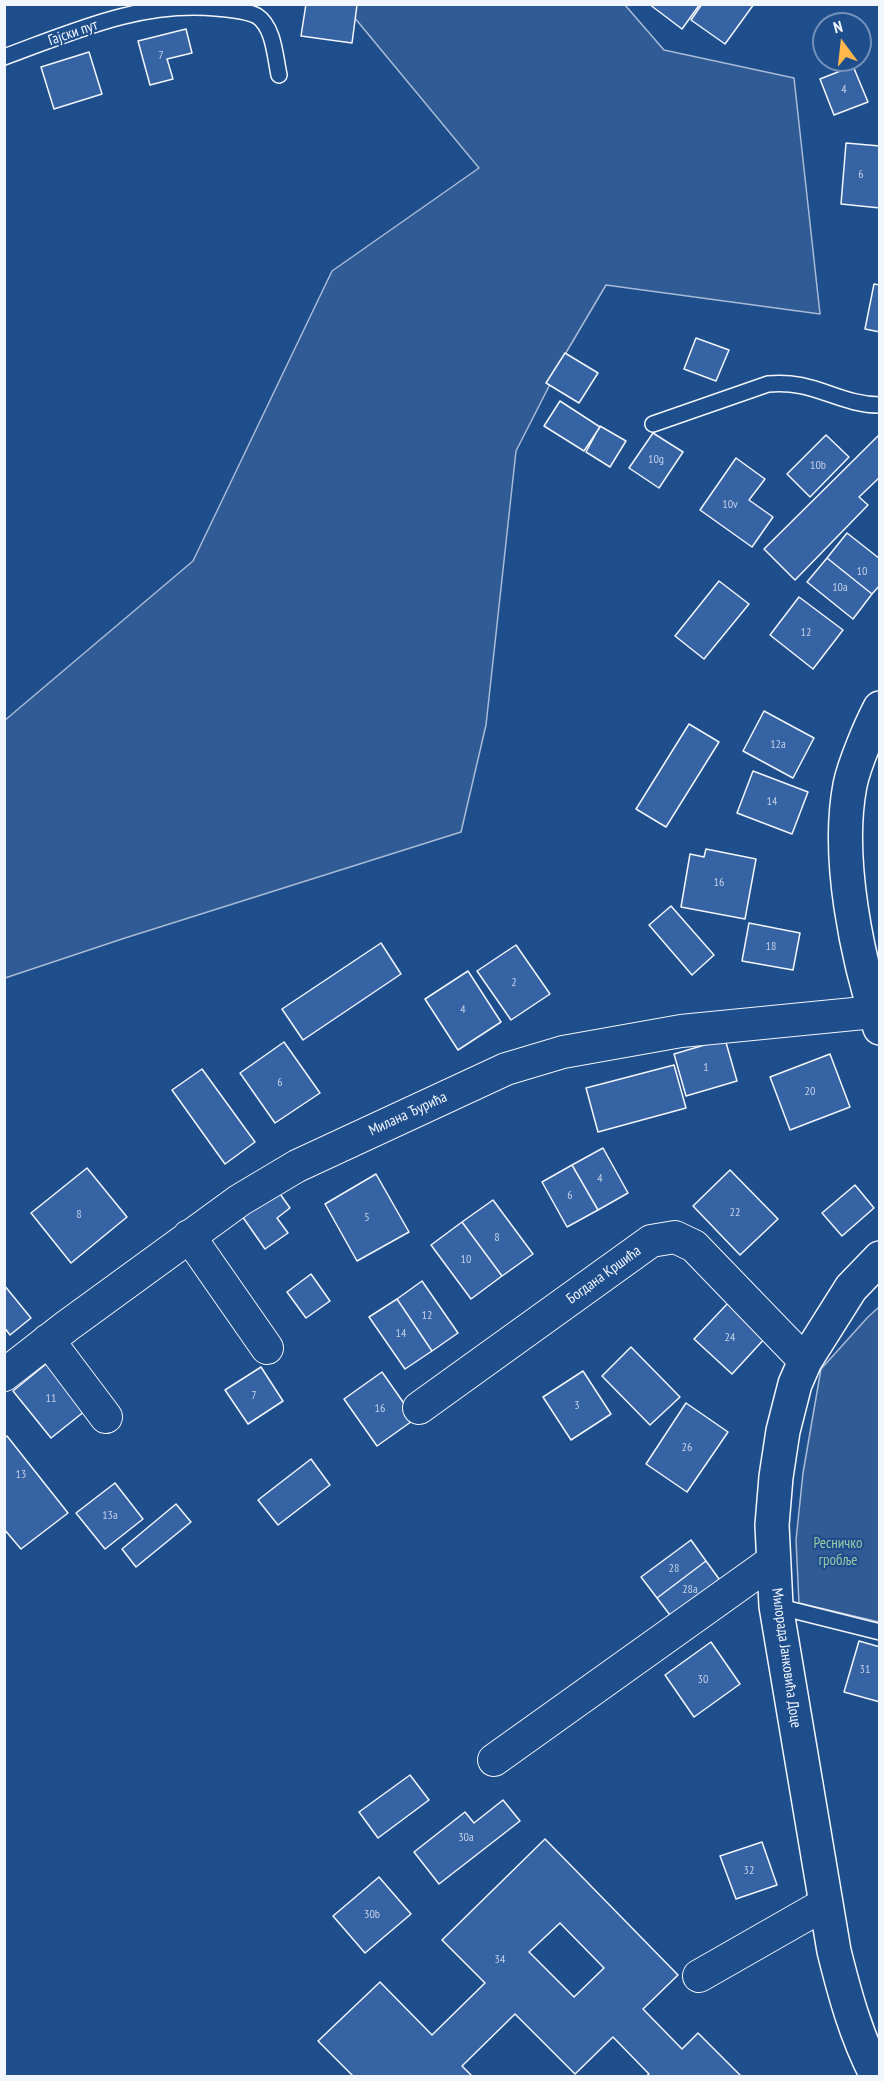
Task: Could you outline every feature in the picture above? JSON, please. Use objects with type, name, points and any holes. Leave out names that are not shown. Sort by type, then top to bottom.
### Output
[{"type":"street","points":[[877,1020],[849,891],[845,820],[850,783],[879,708]]},
{"type":"street","name":"Милана Ђурића","points":[[4,1375],[48,1340],[240,1200],[297,1166],[506,1069],[563,1052],[681,1031],[877,1020]]},
{"type":"street","points":[[189,1236],[267,1348]]},
{"type":"street","name":"Богдана Кршића","points":[[419,1408],[651,1242],[675,1237],[694,1246],[805,1361]]},
{"type":"street","name":"Милорада Јанковића Доце","points":[[877,2076],[860,2042],[848,2005],[825,1904],[776,1606],[771,1525],[776,1477],[792,1394],[805,1361],[851,1288],[879,1258]]},
{"type":"street","points":[[48,1340],[106,1417]]},
{"type":"street","points":[[494,1760],[774,1560]]},
{"type":"street","points":[[699,1976],[825,1904]]},
{"type":"lane","name":"Гајски пут","points":[[4,57],[124,15],[190,5],[231,9],[257,17],[269,30],[279,75]]},
{"type":"lane","points":[[653,424],[768,384],[794,383],[860,404],[879,405]]},
{"type":"lane","points":[[776,1606],[879,1632]]},
{"type":"shaded area","points":[[344,5],[625,5],[664,50],[794,78],[820,314],[606,285],[567,351],[516,451],[486,725],[461,832],[5,978],[4,721],[193,561],[332,271],[479,168]]},
{"type":"shaded area","name":"Ресничко гробље","points":[[879,1307],[879,1622],[799,1603],[796,1540],[803,1473],[821,1369]]},
{"type":"building","points":[[306,4],[357,5],[352,43],[301,36]]},
{"type":"building","points":[[649,4],[700,4],[682,29]]},
{"type":"building","points":[[702,4],[754,4],[725,44],[691,20]]},
{"type":"building","points":[[186,29],[192,53],[167,59],[173,79],[150,85],[138,41]]},
{"type":"building","points":[[89,52],[102,94],[54,109],[41,67]]},
{"type":"building","points":[[838,72],[856,72],[868,102],[834,115],[820,79]]},
{"type":"building","points":[[846,143],[880,146],[880,208],[841,204]]},
{"type":"building","points":[[874,284],[880,285],[880,332],[865,329]]},
{"type":"building","points":[[696,338],[729,350],[716,381],[684,369]]},
{"type":"building","points":[[565,353],[598,373],[579,403],[546,383]]},
{"type":"building","points":[[560,401],[600,427],[584,451],[544,426]]},
{"type":"building","points":[[600,426],[626,441],[610,467],[586,452]]},
{"type":"building","points":[[653,433],[683,452],[659,488],[629,468]]},
{"type":"building","points":[[880,434],[880,477],[859,497],[868,505],[795,580],[764,549]]},
{"type":"building","points":[[826,435],[849,457],[810,497],[787,474]]},
{"type":"building","points":[[736,458],[765,479],[749,500],[773,517],[752,547],[700,510]]},
{"type":"building","points":[[847,533],[880,559],[880,585],[872,594],[827,558]]},
{"type":"building","points":[[827,558],[872,594],[853,619],[807,582]]},
{"type":"building","points":[[719,581],[749,604],[704,659],[675,636]]},
{"type":"building","points":[[799,597],[843,630],[813,669],[770,635]]},
{"type":"building","points":[[764,711],[814,738],[793,778],[743,751]]},
{"type":"building","points":[[689,724],[719,742],[666,827],[636,809]]},
{"type":"building","points":[[753,771],[808,792],[792,834],[737,813]]},
{"type":"building","points":[[706,849],[756,859],[745,919],[681,907],[690,854],[704,857]]},
{"type":"building","points":[[671,906],[714,955],[692,975],[649,925]]},
{"type":"building","points":[[749,923],[800,933],[793,970],[742,961]]},
{"type":"building","points":[[381,943],[401,974],[303,1040],[282,1009]]},
{"type":"building","points":[[516,945],[550,994],[511,1020],[477,971]]},
{"type":"building","points":[[468,971],[501,1022],[458,1050],[425,999]]},
{"type":"building","points":[[725,1039],[737,1081],[686,1096],[674,1054]]},
{"type":"building","points":[[284,1042],[320,1093],[275,1123],[240,1073]]},
{"type":"building","points":[[830,1054],[850,1107],[790,1130],[770,1077]]},
{"type":"building","points":[[674,1065],[686,1108],[598,1132],[586,1088]]},
{"type":"building","points":[[202,1069],[255,1142],[225,1164],[172,1090]]},
{"type":"building","points":[[603,1148],[628,1193],[598,1210],[572,1165]]},
{"type":"building","points":[[572,1165],[598,1210],[567,1227],[542,1182]]},
{"type":"building","points":[[87,1168],[127,1217],[71,1263],[31,1213]]},
{"type":"building","points":[[730,1170],[778,1219],[740,1255],[693,1206]]},
{"type":"building","points":[[376,1174],[409,1232],[357,1261],[325,1204]]},
{"type":"building","points":[[855,1185],[874,1208],[842,1236],[822,1213]]},
{"type":"building","points":[[278,1191],[290,1208],[277,1218],[288,1233],[265,1249],[242,1216]]},
{"type":"building","points":[[493,1200],[533,1254],[502,1276],[462,1222]]},
{"type":"building","points":[[462,1222],[502,1276],[471,1299],[431,1245]]},
{"type":"building","points":[[311,1274],[330,1301],[306,1318],[287,1292]]},
{"type":"building","points":[[422,1281],[458,1333],[432,1351],[397,1299]]},
{"type":"building","points":[[4,1285],[31,1318],[10,1335],[4,1327]]},
{"type":"building","points":[[397,1299],[432,1351],[405,1369],[369,1317]]},
{"type":"building","points":[[729,1302],[767,1336],[732,1374],[694,1339]]},
{"type":"building","points":[[631,1347],[680,1397],[650,1425],[602,1376]]},
{"type":"building","points":[[51,1360],[90,1407],[51,1438],[13,1391]]},
{"type":"building","points":[[261,1367],[283,1401],[248,1424],[225,1390]]},
{"type":"building","points":[[583,1371],[611,1414],[571,1440],[543,1397]]},
{"type":"building","points":[[382,1372],[415,1419],[377,1446],[344,1399]]},
{"type":"building","points":[[686,1403],[728,1432],[687,1492],[646,1464]]},
{"type":"building","points":[[7,1436],[68,1513],[21,1549],[4,1529],[4,1438]]},
{"type":"building","points":[[311,1459],[330,1485],[278,1525],[258,1500]]},
{"type":"building","points":[[115,1483],[143,1519],[105,1549],[76,1513]]},
{"type":"building","points":[[176,1504],[191,1522],[136,1567],[122,1549]]},
{"type":"building","points":[[691,1540],[706,1561],[657,1598],[641,1577]]},
{"type":"building","points":[[706,1561],[722,1583],[673,1619],[657,1598]]},
{"type":"building","points":[[859,1641],[880,1647],[880,1702],[844,1692]]},
{"type":"building","points":[[711,1642],[740,1684],[694,1717],[665,1675]]},
{"type":"building","points":[[410,1775],[429,1800],[378,1838],[359,1812]]},
{"type":"building","points":[[503,1800],[520,1821],[439,1884],[414,1852],[465,1812],[474,1823]]},
{"type":"building","points":[[545,1839],[678,1975],[643,2009],[682,2049],[698,2033],[741,2076],[646,2076],[649,2074],[613,2037],[575,2074],[515,2014],[462,2066],[472,2076],[353,2076],[318,2041],[380,1982],[432,2035],[485,1983],[442,1940]],"holes":[[[560,1923],[604,1968],[574,1997],[529,1952]]]},
{"type":"building","points":[[762,1842],[777,1885],[736,1899],[720,1856]]},
{"type":"building","points":[[379,1877],[411,1914],[365,1953],[333,1916]]}]
